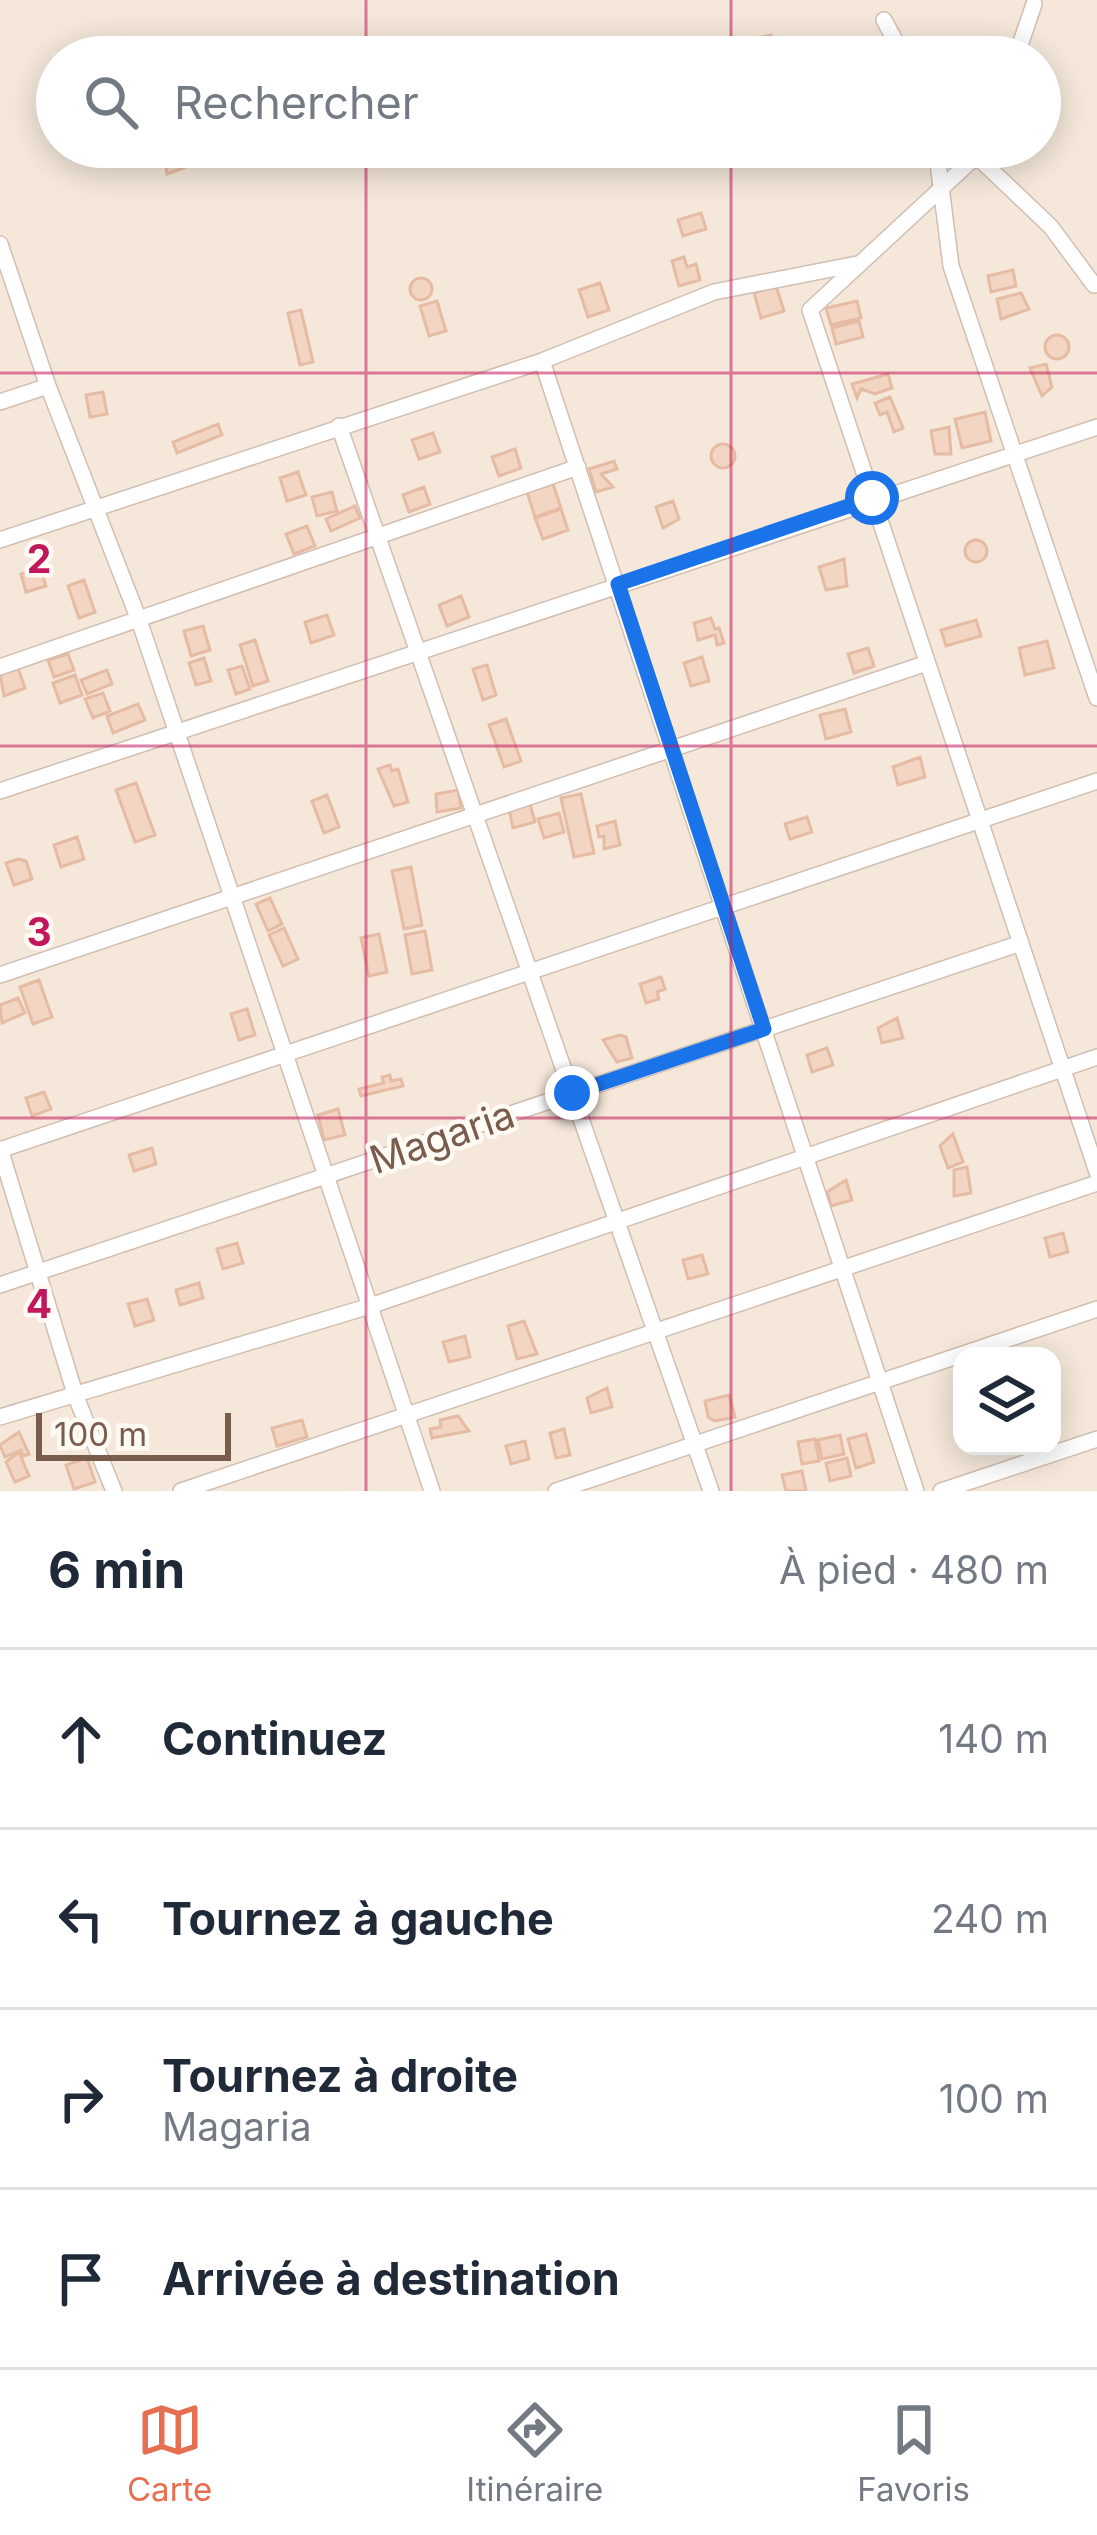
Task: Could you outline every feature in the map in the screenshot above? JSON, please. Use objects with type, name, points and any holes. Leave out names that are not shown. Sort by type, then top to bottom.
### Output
[{"type":"street","points":[[1023,36],[1034,4]]},
{"type":"street","points":[[884,20],[893,36]]},
{"type":"street","points":[[938,168],[950,266],[1097,698]]},
{"type":"street","points":[[961,168],[811,310],[1097,1172]]},
{"type":"street","points":[[995,168],[1051,226],[1094,285]]},
{"type":"street","points":[[0,244],[48,386],[140,620],[432,1491]]},
{"type":"street","points":[[0,540],[542,362],[714,292],[860,264]]},
{"type":"street","points":[[542,362],[916,1491]]},
{"type":"street","points":[[0,402],[48,386]]},
{"type":"street","points":[[339,426],[711,1491]]},
{"type":"street","points":[[0,791],[1097,427]]},
{"type":"street","points":[[0,667],[578,467]]},
{"type":"street","points":[[0,975],[927,663]]},
{"type":"street","points":[[114,1491],[76,1397],[41,1271],[0,1150],[1097,782]]},
{"type":"street","name":"Magaria","points":[[0,1285],[1021,943]]},
{"type":"street","points":[[0,1417],[370,1306],[1097,1057]]},
{"type":"street","points":[[181,1491],[1097,1184]]},
{"type":"street","points":[[556,1491],[1097,1309]]},
{"type":"street","points":[[941,1491],[1097,1438]]},
{"type":"shaded area","points":[[0,0],[1097,0],[1097,1491],[0,1491]]},
{"type":"building","points":[[701,213],[706,229],[683,236],[678,220]]},
{"type":"building","points":[[684,257],[687,267],[696,264],[700,280],[679,286],[672,261]]},
{"type":"building","points":[[1013,270],[1016,286],[991,292],[988,276]]},
{"type":"building","points":[[421,278],[432,289],[421,300],[410,289]]},
{"type":"building","points":[[600,283],[609,310],[588,317],[579,290]]},
{"type":"building","points":[[776,286],[784,311],[761,318],[754,293]]},
{"type":"building","points":[[1021,293],[1029,309],[1001,319],[997,299]]},
{"type":"building","points":[[437,301],[446,331],[429,336],[420,306]]},
{"type":"building","points":[[857,301],[861,318],[831,325],[826,308]]},
{"type":"building","points":[[301,310],[313,362],[300,365],[288,313]]},
{"type":"building","points":[[859,321],[863,337],[836,344],[832,328]]},
{"type":"building","points":[[1057,335],[1069,347],[1057,359],[1045,347]]},
{"type":"building","points":[[1046,364],[1052,387],[1042,396],[1030,368]]},
{"type":"building","points":[[888,374],[892,388],[875,394],[861,389],[857,398],[852,384]]},
{"type":"building","points":[[103,392],[107,414],[90,417],[86,395]]},
{"type":"building","points":[[890,397],[903,428],[894,432],[887,412],[880,415],[875,403]]},
{"type":"building","points":[[985,412],[991,441],[962,448],[955,419]]},
{"type":"building","points":[[218,424],[222,435],[177,453],[173,442]]},
{"type":"building","points":[[949,427],[951,454],[935,454],[931,431]]},
{"type":"building","points":[[433,433],[440,452],[419,459],[412,440]]},
{"type":"building","points":[[723,444],[735,456],[723,468],[711,456]]},
{"type":"building","points":[[515,449],[521,468],[499,476],[492,457]]},
{"type":"building","points":[[614,461],[617,469],[601,474],[613,487],[596,492],[589,469]]},
{"type":"building","points":[[298,472],[306,495],[287,501],[280,478]]},
{"type":"building","points":[[553,484],[561,508],[535,517],[527,492]]},
{"type":"building","points":[[424,487],[430,504],[409,512],[403,495]]},
{"type":"building","points":[[332,492],[337,511],[317,516],[312,497]]},
{"type":"building","points":[[673,501],[679,519],[663,528],[656,507]]},
{"type":"building","points":[[355,506],[360,518],[331,531],[326,519]]},
{"type":"building","points":[[561,509],[568,530],[543,539],[535,518]]},
{"type":"building","points":[[307,526],[315,546],[294,554],[286,534]]},
{"type":"building","points":[[976,540],[987,551],[976,562],[965,551]]},
{"type":"building","points":[[844,559],[847,586],[826,590],[819,567]]},
{"type":"building","points":[[40,568],[46,586],[26,592],[21,574]]},
{"type":"building","points":[[84,580],[95,612],[79,618],[68,586]]},
{"type":"building","points":[[461,596],[469,617],[447,626],[439,605]]},
{"type":"building","points":[[327,615],[334,635],[311,643],[305,622]]},
{"type":"building","points":[[711,618],[724,643],[717,645],[715,635],[698,640],[694,623]]},
{"type":"building","points":[[976,620],[981,636],[946,646],[941,630]]},
{"type":"building","points":[[203,626],[210,650],[191,656],[184,631]]},
{"type":"building","points":[[255,640],[268,681],[253,686],[240,645]]},
{"type":"building","points":[[1047,641],[1054,668],[1025,675],[1019,648]]},
{"type":"building","points":[[868,648],[874,666],[854,673],[848,654]]},
{"type":"building","points":[[68,654],[74,670],[54,677],[48,660]]},
{"type":"building","points":[[702,657],[709,681],[691,686],[684,663]]},
{"type":"building","points":[[204,658],[211,681],[196,685],[189,663]]},
{"type":"building","points":[[487,665],[496,695],[483,700],[473,669]]},
{"type":"building","points":[[242,666],[250,689],[236,694],[228,670]]},
{"type":"building","points":[[18,668],[25,688],[4,696],[0,674]]},
{"type":"building","points":[[107,670],[112,684],[87,694],[81,680]]},
{"type":"building","points":[[75,675],[82,695],[60,703],[53,683]]},
{"type":"building","points":[[103,693],[110,711],[93,718],[85,699]]},
{"type":"building","points":[[138,704],[145,720],[113,733],[107,716]]},
{"type":"building","points":[[845,709],[851,732],[826,739],[820,715]]},
{"type":"building","points":[[506,719],[521,761],[504,767],[489,725]]},
{"type":"building","points":[[920,757],[925,777],[898,785],[893,767]]},
{"type":"building","points":[[390,765],[392,771],[398,769],[408,802],[394,806],[378,769]]},
{"type":"building","points":[[136,783],[155,835],[135,842],[116,790]]},
{"type":"building","points":[[458,790],[461,808],[437,812],[436,794]]},
{"type":"building","points":[[581,794],[594,853],[574,857],[561,798]]},
{"type":"building","points":[[327,795],[339,827],[324,833],[312,801]]},
{"type":"building","points":[[530,804],[535,822],[513,828],[509,809]]},
{"type":"building","points":[[559,813],[564,832],[544,838],[538,819]]},
{"type":"building","points":[[807,817],[812,832],[790,839],[785,824]]},
{"type":"building","points":[[615,821],[620,845],[604,849],[604,836],[599,837],[597,826]]},
{"type":"building","points":[[77,837],[84,859],[61,867],[54,845]]},
{"type":"building","points":[[26,861],[32,879],[14,885],[6,863]]},
{"type":"building","points":[[411,867],[422,925],[404,929],[392,871]]},
{"type":"building","points":[[270,898],[282,924],[268,931],[256,904]]},
{"type":"building","points":[[284,928],[298,959],[283,966],[269,935]]},
{"type":"building","points":[[425,931],[432,970],[412,974],[405,935]]},
{"type":"building","points":[[379,934],[387,972],[369,976],[361,938]]},
{"type":"building","points":[[661,977],[665,989],[657,992],[659,999],[646,1003],[640,984]]},
{"type":"building","points":[[39,980],[52,1017],[33,1024],[20,987]]},
{"type":"building","points":[[18,998],[25,1013],[2,1023],[0,1005]]},
{"type":"building","points":[[247,1009],[255,1035],[239,1040],[231,1014]]},
{"type":"building","points":[[897,1018],[903,1038],[882,1043],[878,1028]]},
{"type":"building","points":[[626,1037],[632,1058],[617,1062],[603,1040]]},
{"type":"building","points":[[827,1048],[833,1065],[812,1072],[807,1055]]},
{"type":"building","points":[[390,1075],[391,1081],[401,1079],[403,1086],[361,1096],[359,1089],[384,1083],[382,1077]]},
{"type":"building","points":[[44,1092],[51,1109],[32,1116],[26,1098]]},
{"type":"building","points":[[338,1109],[345,1135],[324,1140],[318,1115]]},
{"type":"building","points":[[953,1134],[963,1162],[948,1168],[940,1146]]},
{"type":"building","points":[[152,1148],[156,1164],[134,1171],[129,1155]]},
{"type":"building","points":[[967,1167],[971,1193],[954,1196],[954,1170]]},
{"type":"building","points":[[846,1180],[852,1200],[831,1206],[827,1192]]},
{"type":"building","points":[[1063,1233],[1068,1252],[1050,1257],[1045,1238]]},
{"type":"building","points":[[237,1243],[243,1263],[223,1269],[217,1249]]},
{"type":"building","points":[[702,1255],[708,1274],[688,1279],[683,1260]]},
{"type":"building","points":[[199,1283],[203,1298],[180,1305],[176,1290]]},
{"type":"building","points":[[147,1299],[154,1320],[135,1326],[128,1304]]},
{"type":"building","points":[[524,1321],[537,1354],[517,1359],[508,1326]]},
{"type":"building","points":[[465,1336],[470,1357],[449,1362],[443,1342]]},
{"type":"building","points":[[607,1388],[612,1407],[591,1413],[587,1398]]},
{"type":"building","points":[[729,1395],[735,1417],[715,1421],[708,1417],[705,1401]]},
{"type":"building","points":[[458,1416],[469,1431],[432,1438],[430,1429],[441,1427],[440,1420]]},
{"type":"building","points":[[302,1420],[307,1437],[277,1446],[272,1428]]},
{"type":"building","points":[[564,1429],[570,1455],[556,1458],[550,1433]]},
{"type":"building","points":[[19,1432],[29,1454],[23,1456],[21,1450],[5,1457],[0,1445]]},
{"type":"building","points":[[866,1434],[874,1462],[856,1468],[848,1439]]},
{"type":"building","points":[[840,1435],[844,1454],[822,1459],[818,1440]]},
{"type":"building","points":[[815,1439],[819,1461],[802,1464],[798,1442]]},
{"type":"building","points":[[525,1441],[529,1459],[511,1464],[506,1446]]},
{"type":"building","points":[[19,1452],[29,1476],[15,1482],[6,1462]]},
{"type":"building","points":[[87,1458],[95,1482],[74,1489],[66,1465]]},
{"type":"building","points":[[847,1458],[851,1476],[830,1481],[826,1463]]},
{"type":"building","points":[[802,1471],[806,1491],[786,1491],[782,1475]]},
{"type":"route","points":[[572,1093],[764,1029],[618,584],[872,498]]}]
